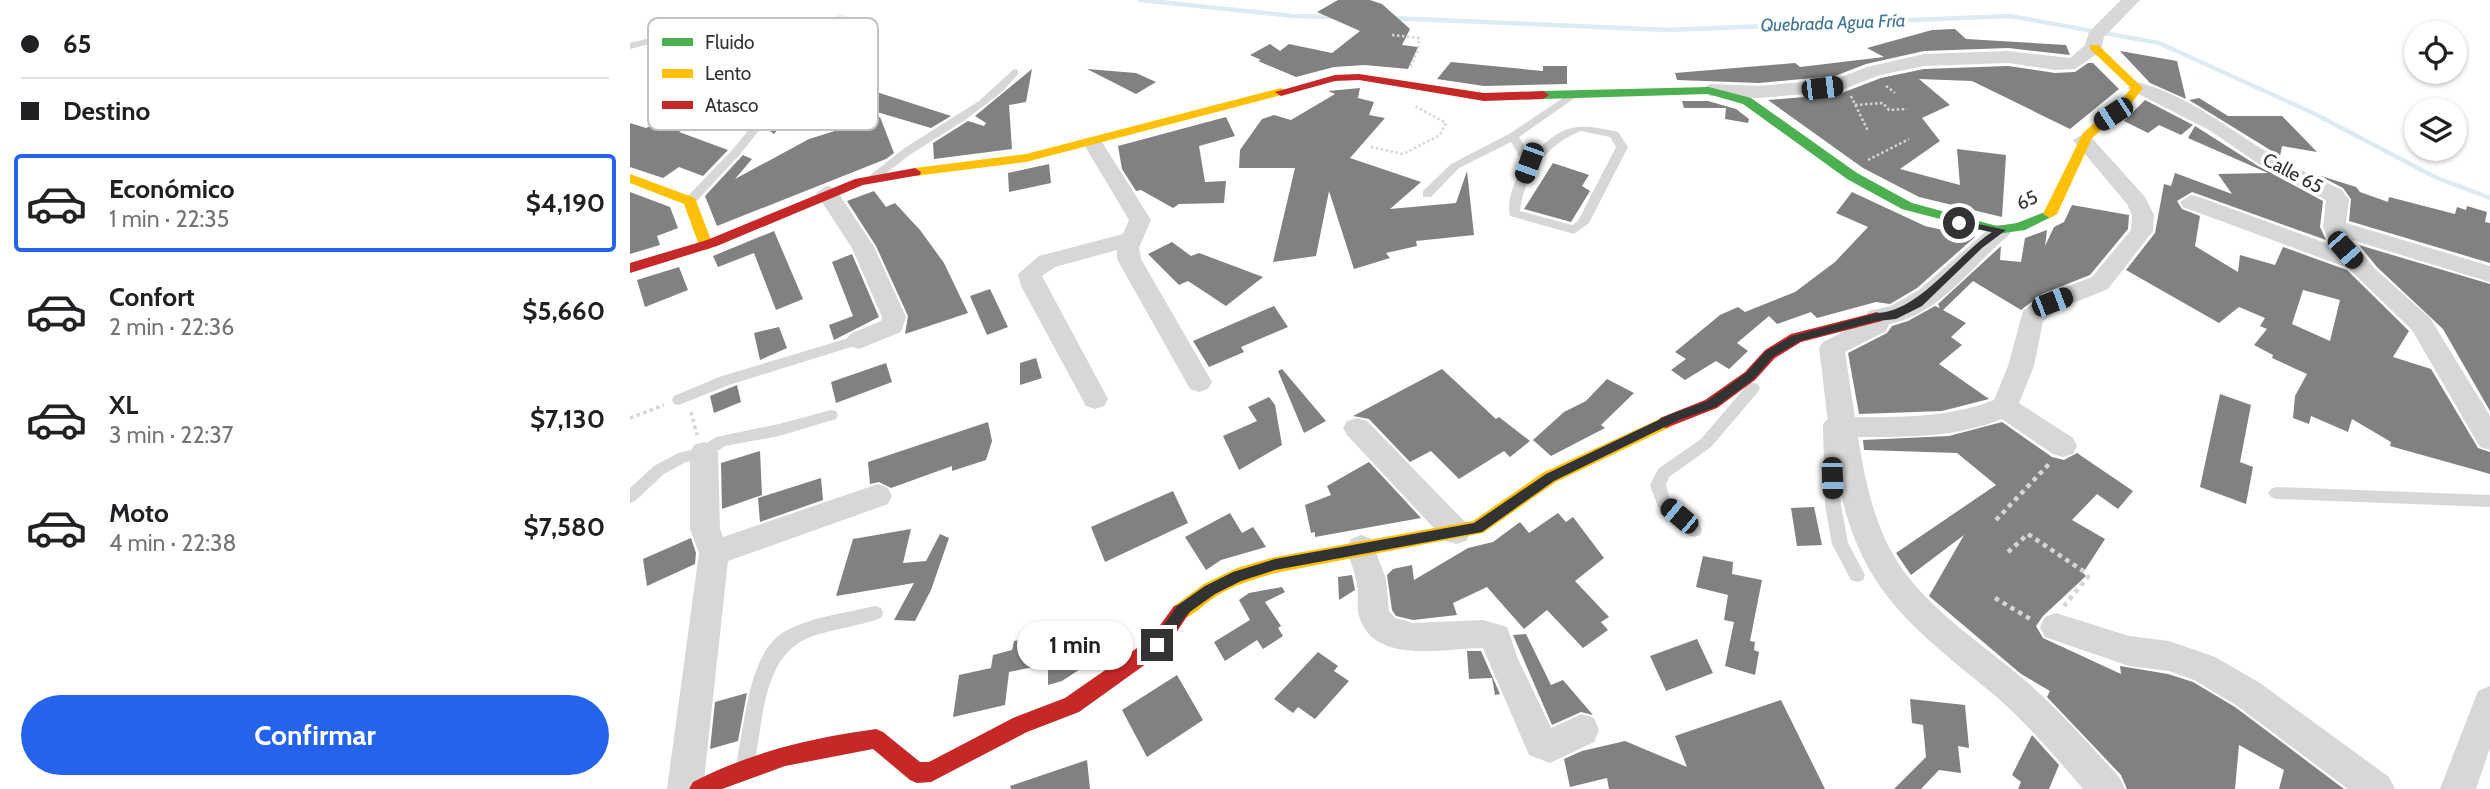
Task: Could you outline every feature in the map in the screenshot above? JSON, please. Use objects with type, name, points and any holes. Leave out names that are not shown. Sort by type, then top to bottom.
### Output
[{"type":"street","points":[[1709,90],[1759,92],[1843,84],[1882,69],[1924,60],[2008,57],[2075,64],[2094,47],[2095,36],[2131,0]]},
{"type":"street","points":[[2094,47],[2137,88]]},
{"type":"street","name":"65","points":[[630,268],[706,245],[872,178],[988,165],[1093,142],[1335,78],[1359,77],[1484,97],[1709,90],[1747,102],[1851,177],[1902,206],[1938,219],[2001,230],[2028,225],[2051,214],[2083,140],[2096,125],[2129,103],[2137,88]]},
{"type":"street","name":"Calle 65","points":[[2137,88],[2163,97],[2216,126],[2266,160],[2334,195],[2338,200],[2334,227],[2345,250],[2421,324],[2490,439]]},
{"type":"street","points":[[1845,426],[1924,427],[1966,422],[2004,407],[2021,366],[2032,317],[2052,302],[2100,283],[2142,231],[2143,215],[2137,202],[2083,140]]},
{"type":"street","points":[[1093,142],[1140,220],[1132,239],[1129,258],[1199,382]]},
{"type":"street","points":[[630,178],[690,201],[706,245]]},
{"type":"street","points":[[827,194],[863,247],[894,317],[892,326],[859,340]]},
{"type":"street","points":[[2190,202],[2355,262]]},
{"type":"street","points":[[2334,227],[2490,274]]},
{"type":"street","points":[[700,789],[745,764],[823,746],[876,739],[917,773],[931,772],[1020,725],[1072,705],[1157,645],[1182,610],[1210,590],[1237,576],[1275,565],[1477,528],[1550,477],[1591,456],[1712,404],[1770,354],[1796,338],[1877,317],[1892,317],[1918,303],[1979,245],[2001,230]]},
{"type":"street","points":[[1094,399],[1033,286],[1030,274],[1047,261],[1132,239]]},
{"type":"street","points":[[1877,317],[1877,325],[1832,348],[1864,521],[1880,560],[1912,602],[2032,708],[2107,789]]},
{"type":"street","points":[[2004,407],[2063,446]]},
{"type":"street","points":[[1357,428],[1456,532]]},
{"type":"street","points":[[685,789],[714,552],[705,529],[704,453]]},
{"type":"street","points":[[714,552],[878,496]]},
{"type":"street","points":[[1361,548],[1373,589],[1374,614],[1380,624],[1392,633],[1412,636],[1434,638],[1488,633],[1496,637],[1502,661],[1541,743],[1550,746],[1582,730]]},
{"type":"street","points":[[2056,627],[2129,651],[2169,656],[2204,668],[2248,694],[2377,789]]},
{"type":"street","points":[[2458,789],[2490,702]]},
{"type":"lane","points":[[630,46],[648,42]]},
{"type":"lane","points":[[872,178],[888,163],[969,112],[1004,84],[1014,72]]},
{"type":"lane","points":[[1427,194],[1455,166],[1513,136],[1575,93]]},
{"type":"lane","points":[[1513,136],[1529,163],[1514,213],[1574,230],[1583,223],[1622,147],[1614,134],[1580,128],[1570,130],[1529,163]]},
{"type":"lane","points":[[690,201],[754,130]]},
{"type":"lane","points":[[679,400],[724,381],[859,340]]},
{"type":"lane","points":[[1832,348],[1835,415],[1830,424],[1833,505],[1840,544],[1857,575]]},
{"type":"lane","points":[[1694,530],[1663,503],[1658,485],[1663,473],[1706,443],[1753,388],[1759,366]]},
{"type":"lane","points":[[630,497],[659,470],[683,457],[704,453],[721,441],[779,430],[831,415]]},
{"type":"lane","points":[[2276,493],[2490,501]]},
{"type":"lane","points":[[745,764],[770,656],[783,643],[796,636],[875,613]]},
{"type":"path","points":[[1371,146],[1403,154],[1424,145],[1445,129],[1446,123],[1441,118],[1399,99],[1399,85],[1409,70],[1420,43],[1419,38],[1392,35]]},
{"type":"path","points":[[1397,44],[1402,36]]},
{"type":"path","points":[[1843,84],[1868,131]]},
{"type":"path","points":[[1855,105],[1883,103],[1889,110],[1907,109]]},
{"type":"path","points":[[1851,177],[1909,139]]},
{"type":"path","points":[[1996,520],[2064,449],[2063,446]]},
{"type":"path","points":[[1995,598],[2043,626],[2056,627],[2056,613],[2088,577],[2028,534],[2008,551]]},
{"type":"shaded area","points":[[840,14],[854,18],[833,18]]},
{"type":"building","points":[[1338,0],[1370,0],[1382,4],[1410,29],[1402,45],[1418,47],[1408,69],[1365,65],[1334,67],[1296,77],[1250,55],[1270,44],[1280,51],[1289,44],[1332,53],[1360,31],[1317,12]]},
{"type":"building","points":[[1955,29],[1966,39],[2066,45],[2070,55],[2008,48],[1924,51],[1866,64],[1835,76],[1759,83],[1677,80],[1675,73],[1795,63],[1800,67],[1884,57],[1867,48],[1932,30]]},
{"type":"building","points":[[2120,51],[2177,61],[2186,99],[2150,83]]},
{"type":"building","points":[[1451,62],[1543,71],[1543,66],[1567,66],[1567,84],[1484,86],[1437,79]]},
{"type":"building","points":[[2088,63],[2093,63],[2119,89],[2070,129],[1972,81],[1919,79],[1950,105],[1922,118],[1940,141],[1900,169],[1960,185],[1957,149],[2006,155],[2002,217],[1919,197],[1863,168],[1768,100],[1839,94],[1881,78],[1924,69],[2008,66],[2055,73],[2075,72]]},
{"type":"building","points":[[1032,69],[1026,102],[1009,105],[1012,149],[934,159],[933,143],[968,121],[984,126],[986,123],[975,116]]},
{"type":"building","points":[[1087,69],[1136,73],[1156,82],[1136,94]]},
{"type":"building","points":[[1360,88],[1358,98],[1374,102],[1369,115],[1385,118],[1350,158],[1421,182],[1390,209],[1456,203],[1467,171],[1474,235],[1416,241],[1417,246],[1386,253],[1390,258],[1354,269],[1329,191],[1316,256],[1273,262],[1295,168],[1239,168],[1240,150],[1262,119],[1274,115],[1291,120],[1335,94],[1328,91]]},
{"type":"building","points":[[878,92],[951,116],[931,128],[878,112]]},
{"type":"building","points":[[2199,98],[2228,116],[2282,116],[2317,152],[2282,146],[2280,156],[2189,100]]},
{"type":"building","points":[[2145,100],[2193,125],[2181,135],[2159,125],[2148,133],[2124,121]]},
{"type":"building","points":[[1682,101],[1708,101],[1736,109],[1749,119],[1748,123],[1725,119],[1726,108],[1684,108]]},
{"type":"building","points":[[1226,117],[1235,136],[1199,146],[1205,182],[1226,181],[1224,203],[1179,204],[1173,208],[1141,190],[1136,191],[1122,169],[1118,146]]},
{"type":"building","points":[[878,118],[894,153],[886,159],[717,226],[705,196],[743,155],[752,159],[735,179],[809,139],[838,130],[878,130]]},
{"type":"building","points":[[630,123],[646,128],[684,130],[679,132],[728,150],[703,176],[679,167],[663,178],[630,167]]},
{"type":"building","points":[[2195,126],[2258,166],[2323,201],[2320,227],[2326,240],[2192,192],[2177,201],[2182,209],[2200,216],[2195,246],[2238,272],[2240,255],[2275,265],[2283,247],[2347,270],[2409,331],[2393,357],[2431,369],[2478,448],[2490,452],[2490,474],[2390,446],[2391,442],[2352,419],[2348,432],[2311,416],[2309,424],[2293,418],[2295,396],[2307,374],[2272,358],[2273,355],[2254,345],[2267,329],[2260,326],[2265,318],[2239,307],[2219,323],[2126,270],[2155,233],[2164,184],[2171,186],[2175,173],[2232,194],[2218,174],[2268,173],[2188,138]],"holes":[[[2303,290],[2340,300],[2330,341],[2292,324]]]},
{"type":"building","points":[[1553,163],[1589,175],[1582,186],[1590,191],[1571,222],[1524,209]]},
{"type":"building","points":[[1049,164],[1051,183],[1009,192],[1008,173]]},
{"type":"building","points":[[2318,175],[2356,187],[2360,192],[2388,202],[2389,197],[2455,214],[2457,207],[2466,210],[2467,206],[2487,212],[2485,222],[2490,223],[2490,263],[2349,221],[2351,199],[2343,188]]},
{"type":"building","points":[[874,191],[886,207],[895,203],[920,230],[944,263],[968,313],[905,334],[908,316],[876,246],[847,201]]},
{"type":"building","points":[[630,192],[670,207],[678,228],[657,236],[660,245],[630,254]]},
{"type":"building","points":[[1852,192],[1925,226],[1975,237],[1917,288],[1890,304],[1876,302],[1817,318],[1811,312],[1777,324],[1769,316],[1737,343],[1748,351],[1729,369],[1716,361],[1685,380],[1671,370],[1686,359],[1675,352],[1720,315],[1738,307],[1745,312],[1795,292],[1835,262],[1868,227],[1836,213]]},
{"type":"building","points":[[2072,205],[2129,215],[2128,229],[2090,275],[2042,294],[2021,310],[1973,281],[1943,310],[1966,323],[1951,337],[1962,345],[1939,364],[1989,399],[1942,411],[1859,414],[1848,353],[1887,333],[1892,326],[1908,321],[1935,306],[1940,308],[1938,304],[2001,246],[2000,260],[2021,262],[2025,238],[2047,230],[2045,246],[2054,227],[2064,222]]},
{"type":"building","points":[[774,231],[803,299],[776,310],[754,253],[718,267],[713,256]]},
{"type":"building","points":[[1172,242],[1191,256],[1199,253],[1263,277],[1226,306],[1188,281],[1179,285],[1148,254]]},
{"type":"building","points":[[2359,245],[2490,284],[2490,411],[2443,329],[2377,267]]},
{"type":"building","points":[[852,254],[879,317],[834,340],[829,325],[853,316],[832,262]]},
{"type":"building","points":[[679,267],[688,290],[645,307],[637,280]]},
{"type":"building","points":[[990,289],[1008,327],[987,335],[970,296]]},
{"type":"building","points":[[1274,306],[1288,327],[1241,347],[1244,352],[1209,367],[1193,341]]},
{"type":"building","points":[[779,327],[787,348],[760,360],[754,333]]},
{"type":"building","points":[[1036,358],[1042,378],[1020,385],[1020,363]]},
{"type":"building","points":[[886,363],[892,382],[836,403],[831,382]]},
{"type":"building","points":[[1282,369],[1326,421],[1304,433],[1278,371]]},
{"type":"building","points":[[1442,369],[1496,419],[1499,417],[1530,441],[1510,457],[1504,451],[1459,479],[1431,451],[1410,462],[1369,419],[1353,416]]},
{"type":"building","points":[[1607,379],[1634,393],[1601,425],[1605,428],[1551,456],[1533,440],[1564,412],[1586,401]]},
{"type":"building","points":[[737,385],[741,402],[714,413],[710,396]]},
{"type":"building","points":[[2220,394],[2251,405],[2240,462],[2253,467],[2246,504],[2200,487]]},
{"type":"building","points":[[1269,397],[1275,405],[1282,445],[1239,470],[1223,436],[1257,421],[1248,407]]},
{"type":"building","points":[[988,422],[992,441],[986,460],[952,471],[952,466],[891,488],[879,482],[870,484],[868,462]]},
{"type":"building","points":[[2002,422],[2052,457],[2064,460],[2077,453],[2133,491],[2118,509],[2097,494],[2072,520],[2105,539],[2083,573],[2086,576],[2043,616],[2036,626],[2043,638],[2121,674],[2120,666],[2168,674],[2193,682],[2235,707],[2344,789],[2279,789],[2284,770],[2239,745],[2235,789],[2127,789],[2121,775],[2047,697],[2050,691],[2021,674],[1929,596],[1964,535],[1911,575],[1896,553],[1996,485],[1957,453],[1864,450],[1863,440],[1949,436]]},
{"type":"building","points":[[760,451],[762,495],[722,509],[721,463]]},
{"type":"building","points":[[1369,462],[1421,518],[1315,537],[1315,532],[1311,533],[1305,505],[1331,495],[1327,486]]},
{"type":"building","points":[[821,478],[823,500],[760,522],[758,498]]},
{"type":"building","points":[[1173,491],[1188,523],[1105,562],[1091,527]]},
{"type":"building","points":[[1814,507],[1822,545],[1797,546],[1791,508]]},
{"type":"building","points":[[1230,513],[1242,533],[1253,527],[1266,547],[1221,560],[1206,570],[1185,537]]},
{"type":"building","points":[[1558,513],[1566,522],[1573,517],[1604,558],[1575,581],[1609,617],[1601,622],[1608,630],[1583,648],[1547,610],[1524,629],[1487,587],[1453,603],[1457,615],[1413,620],[1396,616],[1392,610],[1387,575],[1393,569],[1412,565],[1414,580],[1468,548],[1493,542],[1520,522],[1529,533]]},
{"type":"building","points":[[911,529],[903,563],[926,561],[940,534],[949,538],[931,590],[915,621],[894,620],[914,583],[836,596],[853,539]]},
{"type":"building","points":[[691,538],[696,553],[695,564],[647,586],[643,559]]},
{"type":"building","points":[[1703,556],[1733,562],[1732,574],[1762,580],[1750,641],[1755,642],[1754,650],[1759,652],[1755,675],[1725,666],[1734,622],[1724,620],[1728,595],[1696,587]]},
{"type":"building","points":[[1352,575],[1355,590],[1339,600],[1338,577]]},
{"type":"building","points":[[1282,587],[1285,592],[1265,602],[1281,626],[1278,628],[1283,636],[1263,649],[1257,640],[1225,661],[1214,642],[1250,620],[1239,600],[1249,593]]},
{"type":"building","points":[[1106,628],[1106,652],[1062,681],[1048,685],[1048,664],[1009,672],[1005,705],[953,717],[959,675],[991,668],[993,655],[1012,650],[1014,641],[1047,634],[1046,643]]},
{"type":"building","points":[[1526,634],[1551,685],[1563,680],[1593,715],[1581,712],[1552,725],[1513,635]]},
{"type":"building","points":[[1697,639],[1713,673],[1666,691],[1650,656]]},
{"type":"building","points":[[1467,651],[1481,651],[1500,694],[1495,695],[1492,678],[1469,679]]},
{"type":"building","points":[[1318,652],[1338,666],[1334,671],[1349,681],[1315,719],[1298,707],[1293,713],[1274,699]]},
{"type":"building","points":[[1177,675],[1203,720],[1147,757],[1122,710]]},
{"type":"building","points":[[747,693],[738,741],[710,749],[715,702]]},
{"type":"building","points":[[1910,699],[1965,705],[1969,748],[1958,746],[1961,773],[1939,770],[1921,789],[1894,789],[1926,757],[1923,725],[1912,723]]},
{"type":"building","points":[[1781,700],[1825,789],[1609,789],[1607,778],[1570,787],[1564,759],[1582,751],[1625,741],[1687,767],[1675,736]]},
{"type":"building","points":[[2032,735],[2059,765],[2049,789],[2018,789],[2021,782],[2012,775]]},
{"type":"building","points":[[1087,760],[1090,789],[1011,789],[1010,786]]},
{"type":"waterway","name":"Quebrada Agua Fría","points":[[1140,0],[1293,16],[1337,17]]},
{"type":"waterway","name":"Quebrada Agua Fría","points":[[1390,18],[1668,30],[2010,16],[2159,43],[2313,113],[2437,178],[2490,198]]},
{"type":"traffic: fast","points":[[1543,95],[1709,90],[1747,101],[1852,176],[1907,206],[1997,230],[2020,227],[2050,214]]},
{"type":"traffic: slow","points":[[2050,214],[2087,136],[2127,101],[2137,88],[2094,47]]},
{"type":"traffic: slow","points":[[915,172],[1026,158],[1281,92]]},
{"type":"traffic: slow","points":[[630,178],[690,201],[706,245]]},
{"type":"traffic: slow","points":[[1181,612],[1210,590],[1237,576],[1275,565],[1477,528],[1550,477],[1666,422]]},
{"type":"traffic: jam","points":[[1281,92],[1335,78],[1359,77],[1484,97],[1543,95]]},
{"type":"traffic: jam","points":[[630,268],[712,243],[860,182],[915,172]]},
{"type":"traffic: jam","points":[[1666,422],[1711,404],[1750,376],[1770,354],[1796,338],[1877,317]]},
{"type":"traffic: jam","points":[[700,789],[742,769],[785,755],[876,739],[917,773],[931,772],[1020,725],[1072,705],[1157,645],[1181,612]]},
{"type":"route","points":[[1157,645],[1182,610],[1210,590],[1237,576],[1275,565],[1477,528],[1550,477],[1675,417],[1712,404],[1750,376],[1770,354],[1796,338],[1877,317],[1892,317],[1918,303],[1979,245],[2001,230],[1959,223]]}]
